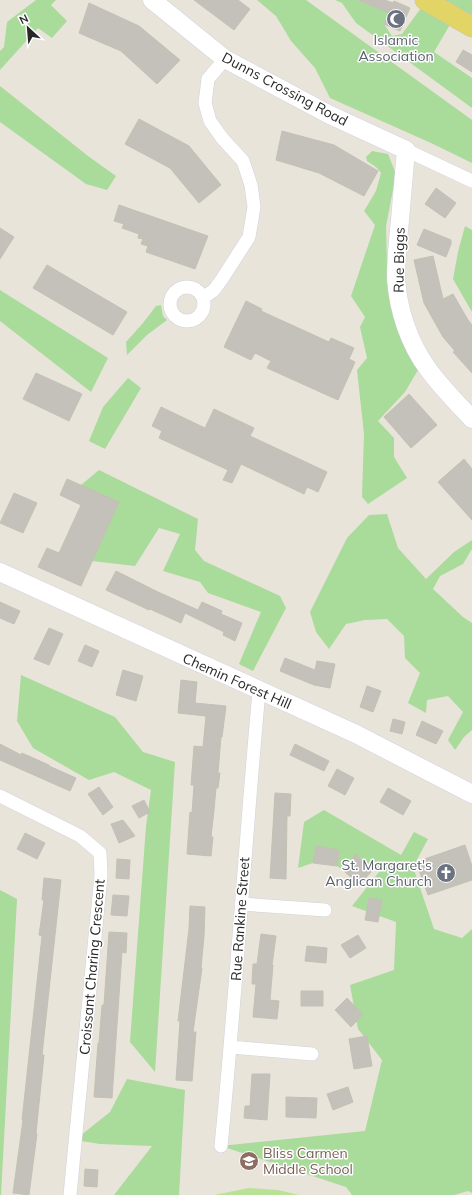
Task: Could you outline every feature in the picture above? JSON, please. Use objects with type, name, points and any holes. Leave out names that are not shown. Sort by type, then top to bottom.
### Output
[{"type":"main road","points":[[425,0],[472,27]]},
{"type":"street","name":"Dunns Crossing Road","points":[[152,0],[225,59],[328,114],[406,150]]},
{"type":"street","points":[[203,298],[214,290],[249,237],[254,207],[251,184],[243,161],[222,138],[210,121],[205,103],[208,79],[225,59]]},
{"type":"street","points":[[406,150],[472,181]]},
{"type":"street","name":"Rue Biggs","points":[[406,150],[396,278],[399,300],[406,324],[418,354],[441,385],[472,419]]},
{"type":"street","name":"Chemin Forest Hill","points":[[0,572],[356,734],[472,794]]},
{"type":"street","name":"Rue Rankine Street","points":[[221,1146],[231,1047],[241,904],[260,691]]},
{"type":"street","name":"Croissant Charing Crescent","points":[[0,796],[80,836],[100,853],[101,875],[70,1195]]},
{"type":"street","points":[[241,904],[325,910]]},
{"type":"street","points":[[231,1047],[312,1054]]},
{"type":"green space","points":[[36,0],[56,0],[51,5],[67,21],[52,38],[38,28],[0,70],[0,51],[4,47],[7,22]]},
{"type":"green space","points":[[257,0],[306,0],[472,120],[472,163],[330,98],[315,68],[291,41],[276,16]]},
{"type":"green space","points":[[335,0],[367,0],[366,3],[389,13],[384,24],[392,36],[402,34],[421,8],[451,23],[434,52],[472,78],[472,108],[356,23],[342,3]]},
{"type":"green space","points":[[443,0],[472,0],[472,16]]},
{"type":"green space","points":[[0,86],[88,156],[116,176],[107,190],[86,184],[0,122]]},
{"type":"green space","points":[[372,151],[388,154],[396,174],[386,226],[387,265],[394,313],[418,370],[405,392],[378,421],[394,438],[394,457],[407,478],[368,504],[362,497],[364,434],[357,370],[367,358],[360,327],[365,317],[351,296],[375,225],[364,211],[376,191],[381,173],[376,167],[367,161],[366,157]]},
{"type":"green space","points":[[465,226],[472,230],[472,312],[453,279]]},
{"type":"green space","points":[[0,290],[108,358],[91,392],[0,321]]},
{"type":"green space","points":[[161,305],[163,316],[167,320],[147,335],[127,355],[126,342],[156,306]]},
{"type":"green space","points":[[128,378],[141,388],[105,449],[89,441],[103,407]]},
{"type":"green space","points":[[99,470],[198,519],[195,550],[204,561],[280,596],[286,608],[253,671],[239,664],[261,612],[208,593],[200,582],[163,571],[180,534],[159,528],[135,566],[92,561],[81,485]]},
{"type":"green space","points":[[387,514],[398,548],[426,579],[454,552],[472,540],[472,549],[463,564],[440,576],[433,589],[463,617],[472,623],[472,730],[464,737],[455,750],[448,740],[463,712],[448,696],[427,700],[426,713],[408,703],[420,673],[405,658],[404,636],[387,619],[365,620],[346,624],[329,649],[316,632],[310,612],[347,538],[369,515]]},
{"type":"green space","points":[[21,675],[115,717],[143,752],[175,762],[155,1072],[130,1042],[146,826],[151,790],[114,772],[89,780],[33,748],[17,721]]},
{"type":"green space","points":[[324,810],[401,855],[414,832],[428,839],[413,867],[434,929],[462,938],[472,929],[472,1193],[468,1191],[454,1195],[352,1195],[346,1187],[221,1146],[365,1131],[382,1060],[358,1029],[350,985],[394,970],[396,922],[352,906],[379,872],[357,855],[343,870],[337,866],[339,850],[316,847],[313,863],[298,868],[304,822]]},
{"type":"green space","points":[[0,890],[17,899],[1,1195],[0,1195]]},
{"type":"green space","points":[[127,1079],[185,1090],[179,1195],[114,1195],[152,1146],[100,1144],[75,1140],[110,1112]]},
{"type":"green space","points":[[249,1188],[278,1190],[299,1195],[214,1195]]},
{"type":"building","points":[[194,0],[238,0],[250,9],[234,30]]},
{"type":"building","name":"Islamic Association","points":[[358,0],[385,0],[393,3],[394,1],[410,8],[400,31],[384,24],[389,13]]},
{"type":"building","points":[[89,3],[139,26],[180,60],[157,84],[121,51],[79,33]]},
{"type":"building","points":[[463,50],[472,55],[472,72],[456,62]]},
{"type":"building","points":[[139,119],[189,146],[221,185],[199,203],[170,168],[125,144]]},
{"type":"building","points":[[282,131],[334,145],[378,171],[364,196],[319,173],[276,160]]},
{"type":"building","points":[[436,188],[456,203],[445,218],[425,204]]},
{"type":"building","points":[[119,205],[208,236],[195,269],[146,252],[148,246],[141,244],[143,239],[138,238],[139,234],[122,228],[124,224],[114,221]]},
{"type":"building","points":[[0,228],[14,237],[0,259]]},
{"type":"building","points":[[424,229],[451,240],[446,257],[417,245]]},
{"type":"building","points":[[433,256],[443,299],[453,294],[472,325],[472,373],[453,352],[455,351],[443,337],[424,303],[414,260]]},
{"type":"building","points":[[47,265],[127,312],[113,335],[33,288]]},
{"type":"building","points":[[246,301],[262,309],[261,311],[329,342],[331,338],[354,348],[349,359],[355,362],[338,400],[267,368],[271,361],[255,353],[251,360],[224,347]]},
{"type":"building","points":[[36,373],[82,394],[69,421],[23,399]]},
{"type":"building","points":[[409,394],[437,425],[411,448],[384,417]]},
{"type":"building","points":[[161,407],[205,428],[214,409],[254,428],[250,436],[327,472],[318,492],[307,487],[304,494],[241,464],[232,483],[223,480],[228,470],[159,438],[162,431],[152,426]]},
{"type":"building","points":[[464,459],[472,469],[472,520],[438,482]]},
{"type":"building","points":[[67,479],[119,502],[81,586],[38,567],[47,548],[59,553],[81,505],[60,495]]},
{"type":"building","points":[[14,493],[37,503],[23,533],[0,523]]},
{"type":"building","points":[[116,571],[198,610],[202,602],[222,611],[221,614],[242,623],[235,641],[223,635],[224,632],[185,613],[181,623],[106,590]]},
{"type":"building","points":[[0,602],[20,611],[14,624],[0,618]]},
{"type":"building","points":[[49,628],[63,634],[49,665],[34,659]]},
{"type":"building","points":[[85,645],[99,651],[92,667],[78,661]]},
{"type":"building","points":[[285,658],[315,670],[317,661],[335,664],[330,688],[314,685],[280,671]]},
{"type":"building","points":[[123,670],[143,676],[136,701],[116,695]]},
{"type":"building","points":[[181,680],[197,682],[195,703],[226,706],[221,737],[218,773],[220,773],[218,788],[216,788],[211,837],[213,837],[211,856],[187,854],[190,812],[192,813],[194,785],[191,785],[194,746],[203,747],[206,716],[178,713]]},
{"type":"building","points":[[367,686],[381,691],[373,712],[360,707]]},
{"type":"building","points":[[393,719],[405,722],[402,734],[390,731]]},
{"type":"building","points":[[422,721],[443,731],[436,744],[416,735]]},
{"type":"building","points":[[0,744],[21,755],[22,753],[76,778],[70,791],[0,760]]},
{"type":"building","points":[[295,744],[329,761],[324,771],[290,755]]},
{"type":"building","points":[[337,769],[354,778],[345,795],[328,786]]},
{"type":"building","points":[[99,787],[113,807],[103,815],[88,794]]},
{"type":"building","points":[[388,788],[411,801],[403,815],[380,802]]},
{"type":"building","points":[[275,793],[291,794],[290,816],[287,816],[286,879],[270,878]]},
{"type":"building","points":[[144,800],[150,812],[139,818],[132,806]]},
{"type":"building","points":[[123,820],[135,836],[119,843],[111,824]]},
{"type":"building","points":[[25,833],[45,843],[37,859],[17,849]]},
{"type":"building","name":"St. Margaret's Anglican Church","points":[[465,845],[472,866],[472,880],[428,895],[416,862]]},
{"type":"building","points":[[316,846],[339,850],[337,866],[313,863]]},
{"type":"building","points":[[356,854],[373,870],[359,885],[343,870]]},
{"type":"building","points":[[117,859],[130,860],[129,879],[116,878]]},
{"type":"building","points":[[44,878],[61,880],[42,1055],[44,1055],[37,1134],[29,1195],[13,1193],[23,1120],[42,936],[39,935],[44,900],[42,900]]},
{"type":"building","points":[[113,895],[129,896],[127,916],[111,915]]},
{"type":"building","points":[[369,898],[382,900],[378,922],[365,920]]},
{"type":"building","points":[[190,906],[205,907],[202,968],[193,1032],[196,1032],[192,1081],[176,1080],[180,1021],[178,1021],[189,929]]},
{"type":"building","points":[[109,932],[127,933],[126,953],[122,952],[112,1098],[94,1097],[102,1005],[104,1005]]},
{"type":"building","points":[[261,934],[276,936],[272,965],[270,1000],[279,1001],[277,1019],[253,1017],[256,984],[252,984],[253,964],[257,964]]},
{"type":"building","points":[[358,935],[366,948],[350,958],[341,945]]},
{"type":"building","points":[[307,946],[327,948],[326,963],[305,961]]},
{"type":"building","points":[[301,991],[323,991],[323,1006],[301,1006]]},
{"type":"building","points":[[347,998],[363,1015],[351,1027],[335,1010]]},
{"type":"building","points":[[367,1036],[372,1066],[354,1069],[349,1039]]},
{"type":"building","points":[[252,1074],[270,1074],[267,1120],[244,1118],[245,1106],[250,1106]]},
{"type":"building","points":[[348,1087],[353,1102],[333,1110],[327,1094]]},
{"type":"building","points":[[286,1097],[317,1098],[316,1118],[286,1117]]},
{"type":"building","points":[[85,1169],[98,1170],[97,1187],[84,1186]]},
{"type":"place","name":"Islamic Association","points":[[396,19]]},
{"type":"place","name":"St. Margaret's Anglican Church","points":[[446,873]]},
{"type":"place","name":"Bliss Carmen Middle School","points":[[249,1161]]}]
